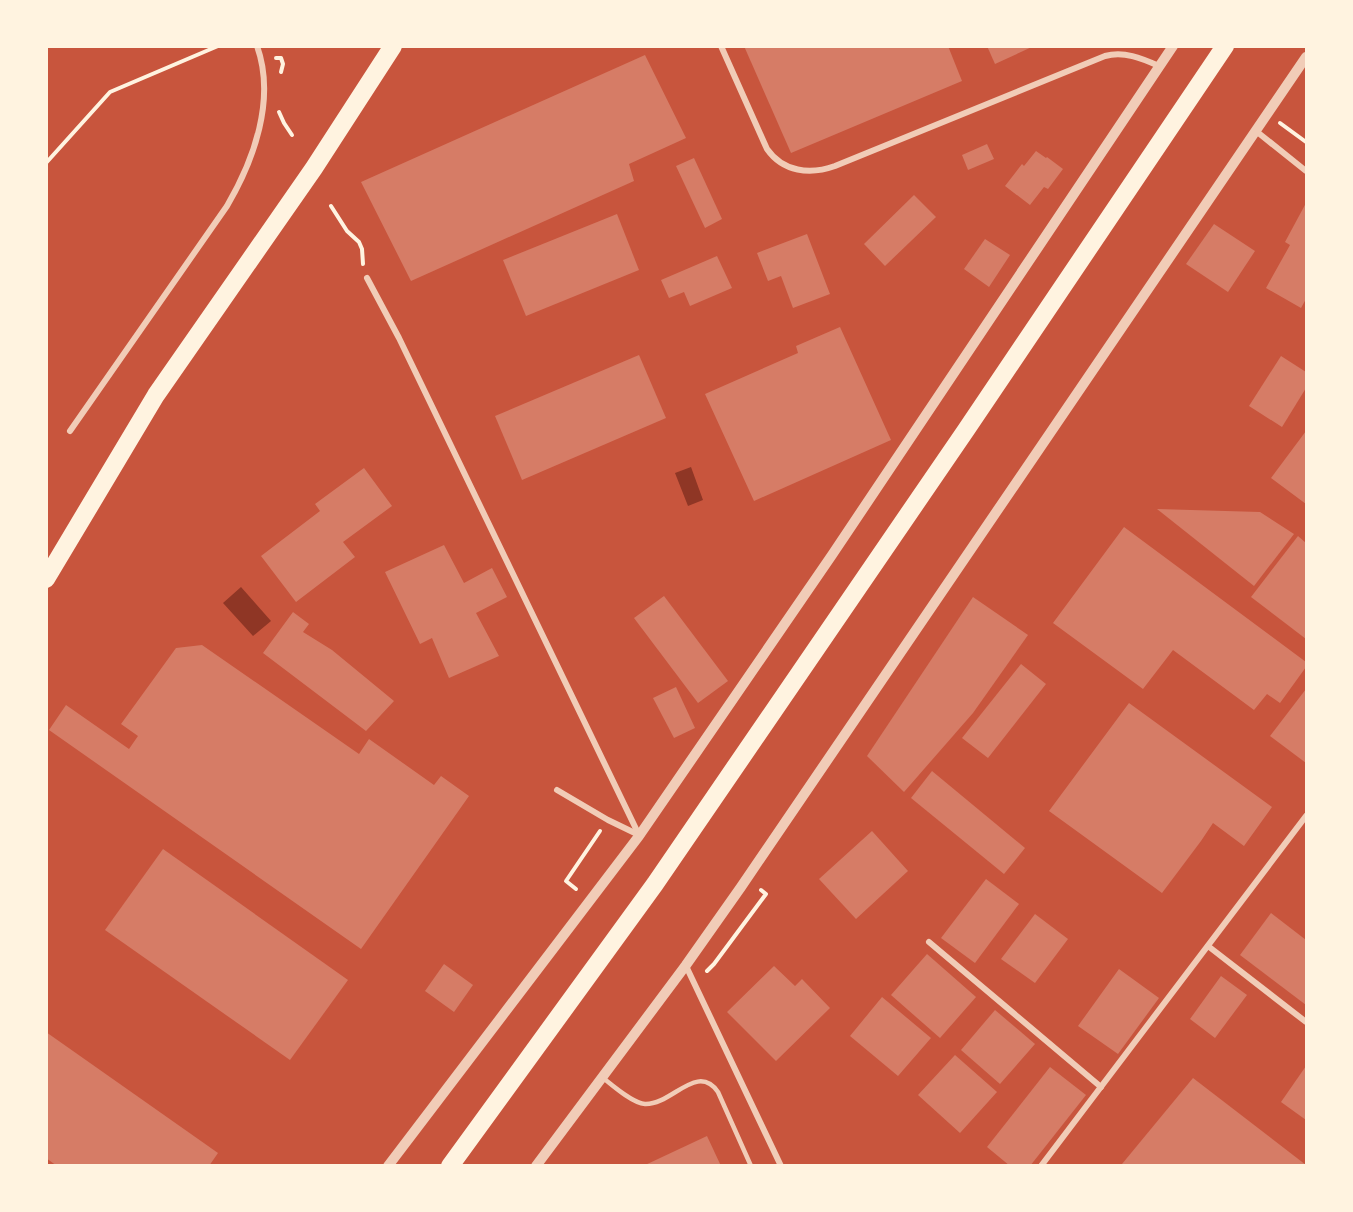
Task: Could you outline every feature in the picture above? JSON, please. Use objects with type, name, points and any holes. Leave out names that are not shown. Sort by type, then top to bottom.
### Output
[{"type":"highway","points":[[46,579],[156,395],[314,168],[393,46]]},
{"type":"highway","points":[[450,1166],[655,884],[966,430],[1225,46]]},
{"type":"street","points":[[70,431],[238,188],[256,138],[263,106],[264,70],[257,46]]},
{"type":"street","points":[[721,46],[767,149],[773,157],[789,168],[808,172],[825,170],[1105,56],[1117,54],[1134,56],[1159,66]]},
{"type":"street","points":[[388,1166],[639,836],[845,536],[1173,46]]},
{"type":"street","points":[[536,1166],[686,965],[761,857],[1306,57]]},
{"type":"street","points":[[1256,131],[1306,171]]},
{"type":"street","points":[[367,278],[399,338],[639,836]]},
{"type":"street","points":[[557,790],[639,836]]},
{"type":"street","points":[[1041,1166],[1306,816]]},
{"type":"street","points":[[929,942],[1101,1087]]},
{"type":"street","points":[[1208,946],[1306,1022]]},
{"type":"street","points":[[686,965],[782,1166]]},
{"type":"lane","points":[[602,1077],[635,1100],[648,1104],[661,1101],[695,1082],[702,1080],[709,1082],[718,1092],[751,1166]]},
{"type":"path","points":[[46,163],[110,92],[218,46]]},
{"type":"path","points":[[1277,120],[1306,142]]},
{"type":"path","points":[[331,206],[362,249],[367,278]]},
{"type":"path","points":[[575,888],[566,881],[608,820]]},
{"type":"path","points":[[694,983],[714,964],[766,894],[757,888]]},
{"type":"shaded area","points":[[691,467],[703,500],[688,506],[675,473]]},
{"type":"shaded area","points":[[241,587],[271,621],[253,636],[223,603]]},
{"type":"building","points":[[744,46],[948,46],[962,81],[791,153]]},
{"type":"building","points":[[987,46],[1034,46],[995,64]]},
{"type":"building","points":[[645,55],[686,138],[629,164],[634,181],[411,281],[361,182]]},
{"type":"building","points":[[987,144],[994,159],[968,170],[962,155]]},
{"type":"building","points":[[1036,151],[1063,169],[1048,189],[1044,187],[1030,205],[1005,186],[1022,164],[1024,166]]},
{"type":"building","points":[[694,158],[722,219],[705,228],[676,166]]},
{"type":"building","points":[[914,195],[936,217],[885,266],[864,244]]},
{"type":"building","points":[[1306,203],[1306,299],[1301,308],[1266,288],[1290,245],[1285,242]]},
{"type":"building","points":[[617,214],[639,270],[526,316],[503,260]]},
{"type":"building","points":[[1214,224],[1255,251],[1228,292],[1186,264]]},
{"type":"building","points":[[807,234],[830,294],[793,308],[781,276],[768,281],[757,253]]},
{"type":"building","points":[[985,239],[1010,255],[989,287],[964,269]]},
{"type":"building","points":[[717,256],[732,288],[690,306],[684,292],[669,298],[661,280]]},
{"type":"building","points":[[840,327],[891,440],[754,501],[705,394],[798,353],[796,346]]},
{"type":"building","points":[[639,355],[666,418],[522,480],[495,416]]},
{"type":"building","points":[[1281,356],[1306,372],[1306,388],[1282,427],[1249,406]]},
{"type":"building","points":[[1306,431],[1306,504],[1271,478]]},
{"type":"building","points":[[364,468],[392,506],[343,542],[355,557],[296,602],[261,556],[320,511],[315,504]]},
{"type":"building","points":[[1157,509],[1260,512],[1294,534],[1254,586]]},
{"type":"building","points":[[1124,527],[1306,662],[1306,667],[1280,703],[1267,694],[1254,710],[1173,650],[1143,689],[1053,623]]},
{"type":"building","points":[[1298,536],[1306,543],[1306,639],[1251,597]]},
{"type":"building","points":[[444,545],[464,583],[492,568],[507,597],[476,613],[499,656],[449,678],[432,638],[420,644],[385,572]]},
{"type":"building","points":[[664,596],[728,681],[698,703],[634,618]]},
{"type":"building","points":[[973,597],[1028,635],[973,713],[904,792],[867,756]]},
{"type":"building","points":[[293,612],[309,624],[303,632],[332,650],[394,701],[366,731],[263,653]]},
{"type":"building","points":[[202,645],[359,754],[369,739],[434,785],[441,776],[469,796],[361,949],[49,730],[66,705],[129,749],[138,736],[121,724],[176,648]]},
{"type":"building","points":[[1021,664],[1046,684],[988,758],[962,738]]},
{"type":"building","points":[[676,687],[695,728],[674,738],[653,698]]},
{"type":"building","points":[[1306,689],[1306,763],[1270,736]]},
{"type":"building","points":[[1129,703],[1272,807],[1244,846],[1213,823],[1162,893],[1049,811]]},
{"type":"building","points":[[932,771],[1025,848],[1004,874],[911,798]]},
{"type":"building","points":[[872,831],[908,871],[856,919],[819,879]]},
{"type":"building","points":[[163,849],[348,980],[290,1060],[105,930]]},
{"type":"building","points":[[986,879],[1019,904],[975,963],[941,938]]},
{"type":"building","points":[[1271,913],[1306,940],[1306,1005],[1240,955]]},
{"type":"building","points":[[1035,914],[1068,939],[1035,983],[1001,959]]},
{"type":"building","points":[[927,954],[976,997],[940,1038],[891,995]]},
{"type":"building","points":[[444,964],[473,985],[454,1012],[425,991]]},
{"type":"building","points":[[774,966],[795,986],[802,979],[830,1008],[776,1061],[727,1012]]},
{"type":"building","points":[[1119,969],[1159,998],[1118,1054],[1078,1026]]},
{"type":"building","points":[[1221,976],[1247,995],[1215,1038],[1190,1019]]},
{"type":"building","points":[[882,997],[931,1038],[898,1076],[850,1036]]},
{"type":"building","points":[[995,1010],[1035,1044],[1000,1084],[961,1050]]},
{"type":"building","points":[[46,1032],[218,1153],[209,1166],[57,1166],[46,1158]]},
{"type":"building","points":[[955,1055],[997,1092],[960,1133],[918,1095]]},
{"type":"building","points":[[1306,1066],[1306,1120],[1281,1102]]},
{"type":"building","points":[[1050,1067],[1086,1095],[1030,1166],[1010,1166],[987,1147]]},
{"type":"building","points":[[1193,1078],[1306,1166],[1124,1166],[1122,1164]]},
{"type":"building","points":[[707,1136],[721,1166],[643,1166]]}]
